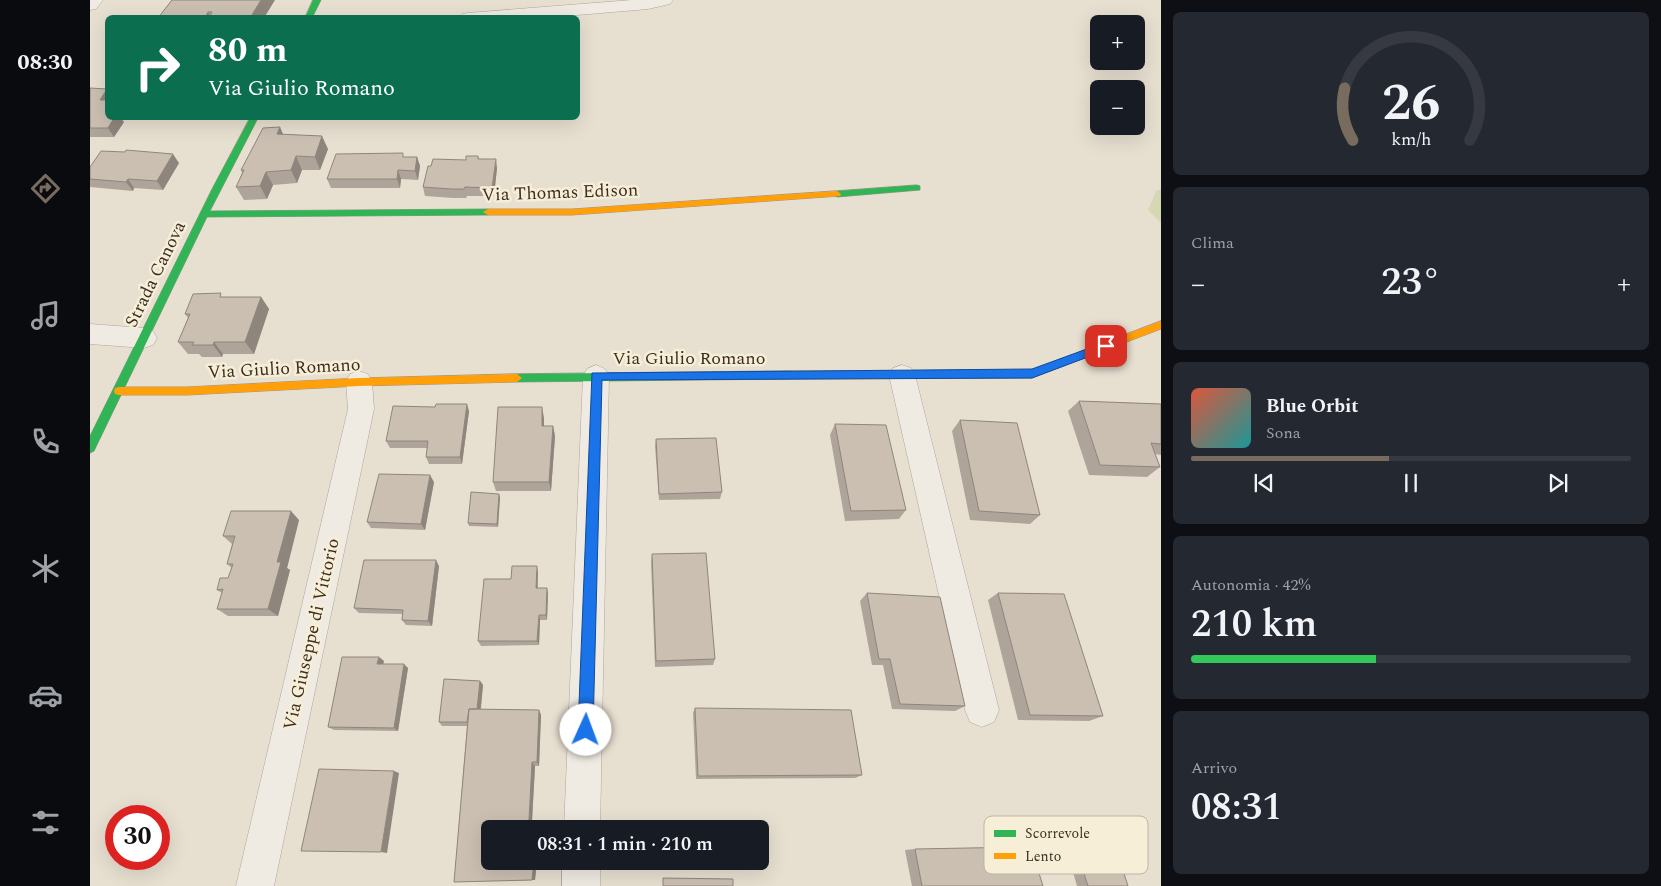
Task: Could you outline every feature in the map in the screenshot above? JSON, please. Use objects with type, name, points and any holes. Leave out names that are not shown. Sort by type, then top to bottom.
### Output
[{"type":"street","points":[[90,5],[94,0]]},
{"type":"street","points":[[310,15],[317,0]]},
{"type":"street","points":[[479,15],[508,7],[648,4],[664,0]]},
{"type":"street","name":"Strada Canova","points":[[90,448],[204,214],[253,120]]},
{"type":"street","name":"Via Thomas Edison","points":[[204,214],[572,212],[917,188]]},
{"type":"street","name":"Via Giulio Romano","points":[[119,391],[187,391],[359,382],[596,376],[1032,374],[1161,325]]},
{"type":"street","points":[[90,334],[144,338]]},
{"type":"street","points":[[902,375],[982,710]]},
{"type":"street","points":[[582,820],[596,376]]},
{"type":"street","name":"Via Giuseppe di Vittorio","points":[[255,886],[361,408],[359,382]]},
{"type":"street","points":[[581,886],[582,870]]},
{"type":"green space","points":[[1161,189],[1161,223],[1148,210],[1156,191]]},
{"type":"building","points":[[172,0],[261,0],[252,15],[210,15],[212,12],[208,12],[206,15],[160,15]]},
{"type":"building","points":[[90,88],[105,89],[100,100],[105,100],[105,120],[113,120],[108,128],[90,128]]},
{"type":"building","points":[[280,127],[277,134],[322,136],[315,157],[296,156],[291,170],[266,172],[260,186],[236,187],[244,170],[241,170],[263,128]]},
{"type":"building","points":[[126,150],[173,154],[157,181],[128,179],[126,182],[90,179],[90,167],[101,151],[125,152]]},
{"type":"building","points":[[403,153],[403,157],[417,157],[415,171],[398,170],[397,179],[327,179],[336,154]]},
{"type":"building","points":[[466,156],[478,156],[478,159],[496,159],[492,188],[465,187],[464,189],[451,189],[423,187],[428,166],[431,166],[433,159],[466,160]]},
{"type":"building","points":[[221,293],[220,297],[261,297],[245,342],[214,342],[213,345],[192,345],[194,342],[178,342],[190,314],[185,314],[193,294]]},
{"type":"building","points":[[1079,401],[1161,404],[1161,444],[1151,443],[1160,467],[1100,465]]},
{"type":"building","points":[[436,404],[467,404],[460,457],[426,457],[428,441],[386,441],[393,406],[435,407]]},
{"type":"building","points":[[498,407],[542,407],[542,426],[553,426],[549,482],[493,482]]},
{"type":"building","points":[[960,420],[1017,423],[1040,515],[979,511]]},
{"type":"building","points":[[835,424],[886,425],[906,510],[851,511]]},
{"type":"building","points":[[716,438],[722,492],[659,494],[656,439]]},
{"type":"building","points":[[379,474],[430,475],[421,524],[367,522]]},
{"type":"building","points":[[471,492],[499,494],[497,524],[468,523]]},
{"type":"building","points":[[231,511],[291,511],[277,562],[281,562],[268,609],[217,609],[223,589],[217,590],[220,578],[228,578],[233,564],[227,564],[235,536],[223,536]]},
{"type":"building","points":[[706,553],[715,659],[656,661],[652,554]]},
{"type":"building","points":[[364,560],[436,560],[428,621],[402,620],[403,610],[354,608]]},
{"type":"building","points":[[512,566],[537,566],[536,588],[547,588],[546,615],[539,615],[537,641],[478,641],[484,579],[511,579]]},
{"type":"building","points":[[867,593],[940,597],[965,706],[900,704],[890,659],[879,659]]},
{"type":"building","points":[[998,593],[1064,594],[1103,716],[1030,715]]},
{"type":"building","points":[[342,657],[379,657],[377,664],[404,664],[394,728],[328,727]]},
{"type":"building","points":[[444,679],[480,681],[477,709],[469,709],[467,722],[439,722]]},
{"type":"building","points":[[695,708],[851,710],[862,775],[698,776]]},
{"type":"building","points":[[469,709],[539,710],[537,762],[532,762],[529,820],[481,820],[481,870],[533,870],[532,880],[454,882]]},
{"type":"building","points":[[319,769],[394,771],[381,852],[301,851]]},
{"type":"building","points":[[984,848],[984,874],[1039,874],[1043,886],[922,886],[915,849]]},
{"type":"building","points":[[1084,874],[1124,874],[1128,886],[1088,886]]},
{"type":"building","points":[[663,878],[733,879],[733,886],[663,886]]},
{"type":"traffic: fast","points":[[310,15],[317,0]]},
{"type":"traffic: fast","points":[[90,448],[216,189],[253,120]]},
{"type":"traffic: fast","points":[[837,194],[917,188]]},
{"type":"traffic: fast","points":[[204,214],[488,212]]},
{"type":"traffic: fast","points":[[517,378],[792,375]]},
{"type":"traffic: slow","points":[[488,212],[572,212],[837,194]]},
{"type":"traffic: slow","points":[[792,375],[1032,374],[1161,325]]},
{"type":"traffic: slow","points":[[119,391],[187,391],[359,382],[517,378]]},
{"type":"route","points":[[586,730],[596,376],[1032,374],[1106,346]]}]
